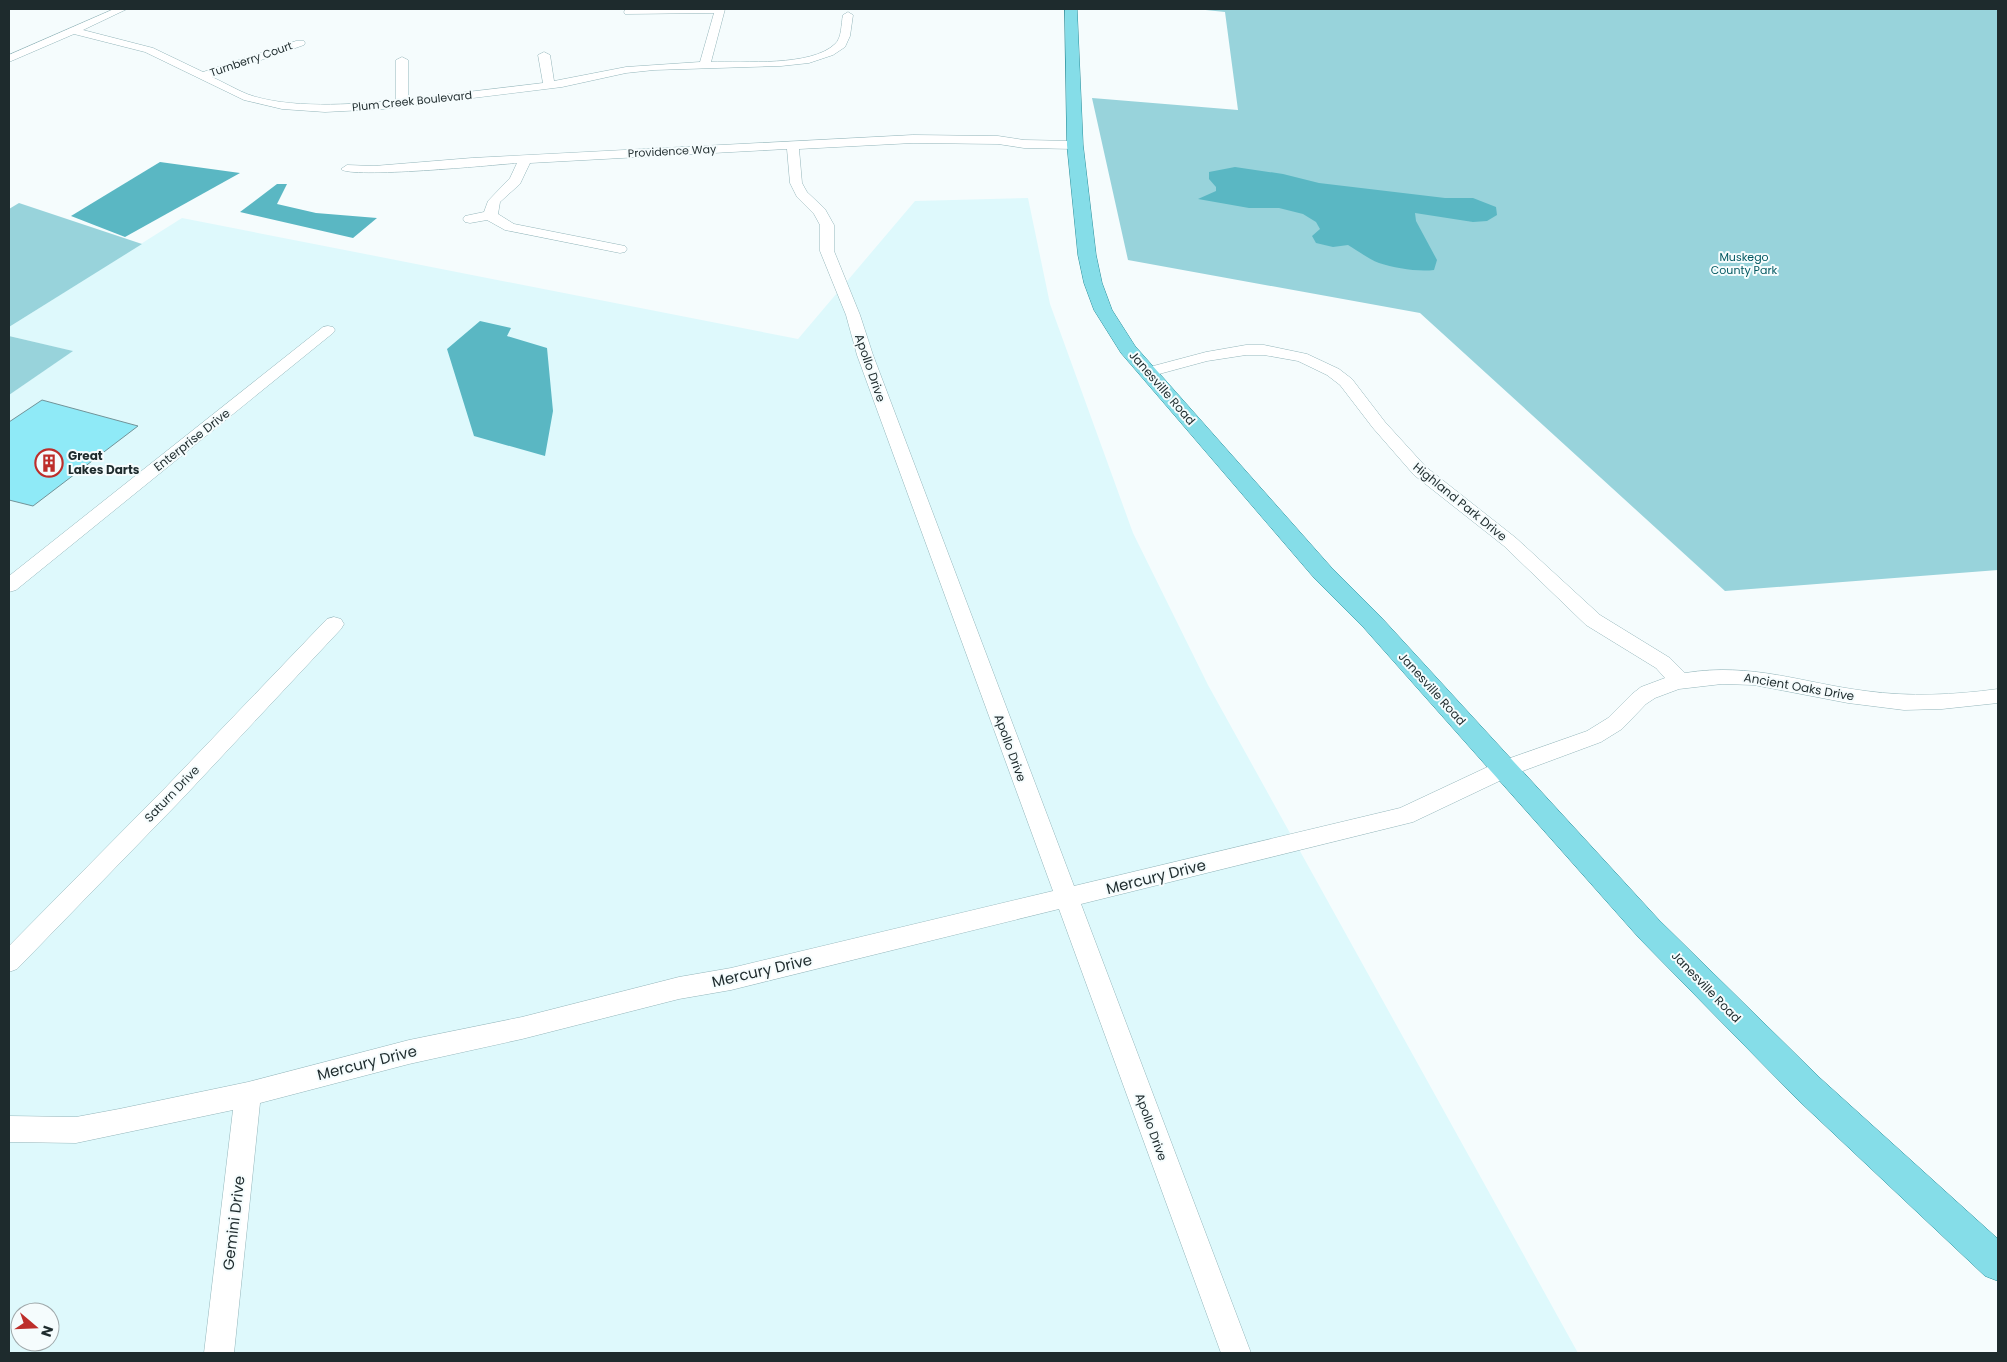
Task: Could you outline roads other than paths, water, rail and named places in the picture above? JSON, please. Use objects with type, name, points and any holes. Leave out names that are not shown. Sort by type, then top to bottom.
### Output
[{"type":"main road","name":"Janesville Road","points":[[1071,9],[1075,141],[1087,255],[1093,283],[1103,310],[1116,332],[1148,372],[1323,573],[1372,622],[1649,929],[1760,1042],[1998,1263]]},
{"type":"street","points":[[9,59],[122,9]]},
{"type":"street","points":[[629,12],[720,9],[705,65]]},
{"type":"street","name":"Plum Creek Boulevard","points":[[71,30],[149,50],[244,97],[282,105],[345,108],[549,86],[639,68],[794,62],[821,57],[841,45],[845,36],[848,15]]},
{"type":"street","name":"Plum Creek Boulevard","points":[[57,37],[110,41]]},
{"type":"street","name":"Turnberry Court","points":[[203,76],[300,43]]},
{"type":"street","points":[[544,55],[549,86]]},
{"type":"street","points":[[402,60],[402,103]]},
{"type":"street","name":"Providence Way","points":[[347,169],[374,170],[449,163],[922,139],[998,140],[1024,144],[1075,141]]},
{"type":"street","name":"Apollo Drive","points":[[793,145],[796,182],[802,194],[820,212],[827,225],[827,251],[853,315],[864,355],[1236,1353]]},
{"type":"street","points":[[491,215],[493,203],[515,181],[525,159]]},
{"type":"street","points":[[470,219],[491,215]]},
{"type":"street","points":[[491,215],[501,224],[510,227],[620,250]]},
{"type":"street","name":"Enterprise Drive","points":[[9,586],[328,330]]},
{"type":"street","name":"Highland Park Drive","points":[[1148,372],[1206,357],[1246,350],[1282,352],[1302,357],[1333,372],[1346,382],[1379,425],[1420,471],[1510,542],[1593,620],[1663,663],[1680,681]]},
{"type":"street","name":"Saturn Drive","points":[[9,962],[334,624]]},
{"type":"street","name":"Ancient Oaks Drive","points":[[1504,769],[1534,760],[1607,729],[1641,698],[1657,688],[1680,681],[1724,677],[1752,678],[1850,696],[1902,702],[1980,699],[1998,696]]},
{"type":"street","name":"Mercury Drive","points":[[9,1129],[76,1130],[248,1094],[409,1052],[522,1028],[679,988],[731,979],[1067,899],[1405,816],[1504,769]]},
{"type":"street","name":"Gemini Drive","points":[[219,1353],[248,1094]]},
{"type":"place","name":"Great Lakes Darts","points":[[49,463]]},
{"type":"park label","name":"Muskego County Park","points":[[1744,263]]}]
